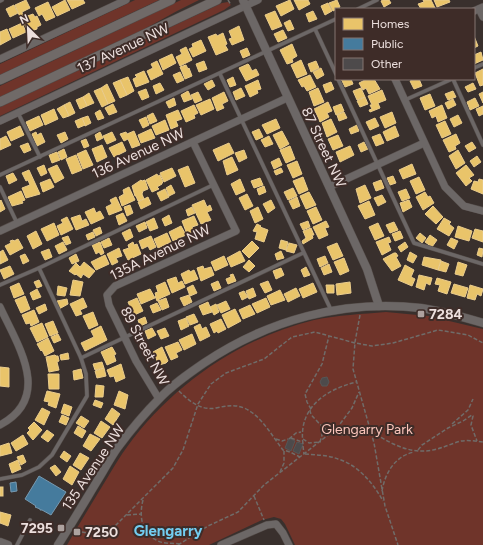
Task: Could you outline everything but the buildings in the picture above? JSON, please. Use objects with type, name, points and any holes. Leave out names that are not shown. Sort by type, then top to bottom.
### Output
[{"type":"main road","name":"137 Avenue NW","points":[[0,80],[171,0]]},
{"type":"main road","name":"137 Avenue NW","points":[[0,102],[217,0]]},
{"type":"street","points":[[0,59],[126,0]]},
{"type":"street","name":"137 Avenue NW","points":[[0,121],[244,3],[258,0]]},
{"type":"street","name":"87 Street NW","points":[[244,3],[367,269],[380,306]]},
{"type":"street","points":[[479,9],[483,17]]},
{"type":"street","points":[[395,80],[445,187],[464,206],[483,211]]},
{"type":"street","name":"136 Avenue NW","points":[[0,231],[287,98]]},
{"type":"street","points":[[193,142],[213,185]]},
{"type":"street","points":[[329,187],[424,143]]},
{"type":"street","name":"135A Avenue NW","points":[[109,305],[107,295],[115,286],[236,231],[213,185]]},
{"type":"street","name":"89 Street NW","points":[[109,305],[136,361],[159,399]]},
{"type":"street","name":"135 Avenue NW","points":[[58,545],[118,448],[159,399],[198,367],[232,346],[267,329],[331,310],[380,306],[428,309],[483,323]]},
{"type":"street","points":[[0,307],[26,364],[29,390],[20,410],[9,421],[0,425]]},
{"type":"street","points":[[221,545],[267,524],[276,524],[283,533],[288,545]]},
{"type":"street","points":[[0,542],[8,545]]},
{"type":"lane","points":[[360,8],[377,0]]},
{"type":"lane","points":[[0,175],[335,19]]},
{"type":"lane","points":[[315,29],[335,72]]},
{"type":"lane","points":[[220,74],[331,310]]},
{"type":"lane","points":[[338,80],[414,243],[483,264]]},
{"type":"lane","points":[[404,100],[451,80]]},
{"type":"lane","points":[[453,80],[483,145]]},
{"type":"lane","points":[[18,113],[40,157]]},
{"type":"lane","points":[[0,285],[213,185]]},
{"type":"lane","points":[[0,188],[17,223]]},
{"type":"lane","points":[[81,358],[303,253]]},
{"type":"lane","points":[[0,479],[22,475],[39,467],[52,455],[87,396],[86,374],[81,358],[38,268]]},
{"type":"lane","points":[[17,545],[30,520]]},
{"type":"path","points":[[361,313],[358,319],[353,362],[356,382],[371,431],[384,503],[398,545]]},
{"type":"path","points":[[68,529],[100,534],[114,527],[173,468],[178,460],[197,405],[203,394],[218,378],[234,369],[264,359],[292,337],[311,332],[366,346],[381,345],[438,330],[468,335],[483,343]]},
{"type":"path","points":[[329,336],[322,364],[305,394],[306,402],[310,409],[310,414],[321,427],[332,432],[348,436],[371,431],[397,446],[417,451],[431,451],[462,441],[483,442]]},
{"type":"path","points":[[304,454],[302,432],[310,409],[320,398],[329,392],[356,382]]},
{"type":"path","points":[[180,390],[190,402],[197,405],[214,409],[228,406],[244,408],[256,417],[285,453],[284,463],[277,475]]},
{"type":"path","points":[[159,542],[179,544],[208,526],[238,512],[264,485],[332,432],[342,422],[352,408],[359,392]]},
{"type":"path","points":[[448,428],[464,414],[473,399]]},
{"type":"path","points":[[382,493],[384,484],[392,466],[402,457],[417,451],[422,445],[448,428],[473,415],[470,425],[477,441]]},
{"type":"path","points":[[320,442],[322,435],[321,427]]},
{"type":"path","points":[[274,439],[282,441],[302,432]]},
{"type":"path","points":[[302,438],[306,443],[320,442]]},
{"type":"path","points":[[289,439],[303,444]]},
{"type":"path","points":[[283,450],[300,457]]},
{"type":"path","points":[[304,454],[338,459],[351,465],[370,482],[384,503]]},
{"type":"path","points":[[254,496],[267,524]]},
{"type":"path","points":[[143,498],[141,514],[143,526],[148,533],[159,542],[160,545]]},
{"type":"path","points":[[127,515],[141,514]]},
{"type":"green space","points":[[135,0],[159,0],[0,75],[0,64]]},
{"type":"green space","points":[[181,0],[199,0],[141,31],[0,97],[0,86]]},
{"type":"green space","points":[[228,2],[231,5],[224,10],[0,116],[0,107],[222,3]]},
{"type":"green space","name":"Glengarry Park","points":[[386,312],[428,316],[483,329],[483,545],[295,545],[285,524],[281,519],[274,517],[262,520],[209,545],[67,545],[127,447],[145,424],[186,384],[234,352],[287,328],[323,318]]},
{"type":"place","name":"7284","points":[[421,314]]},
{"type":"place","name":"7295","points":[[61,528]]},
{"type":"place","name":"7250","points":[[77,532]]},
{"type":"district","name":"Glengarry","points":[[168,531]]}]
